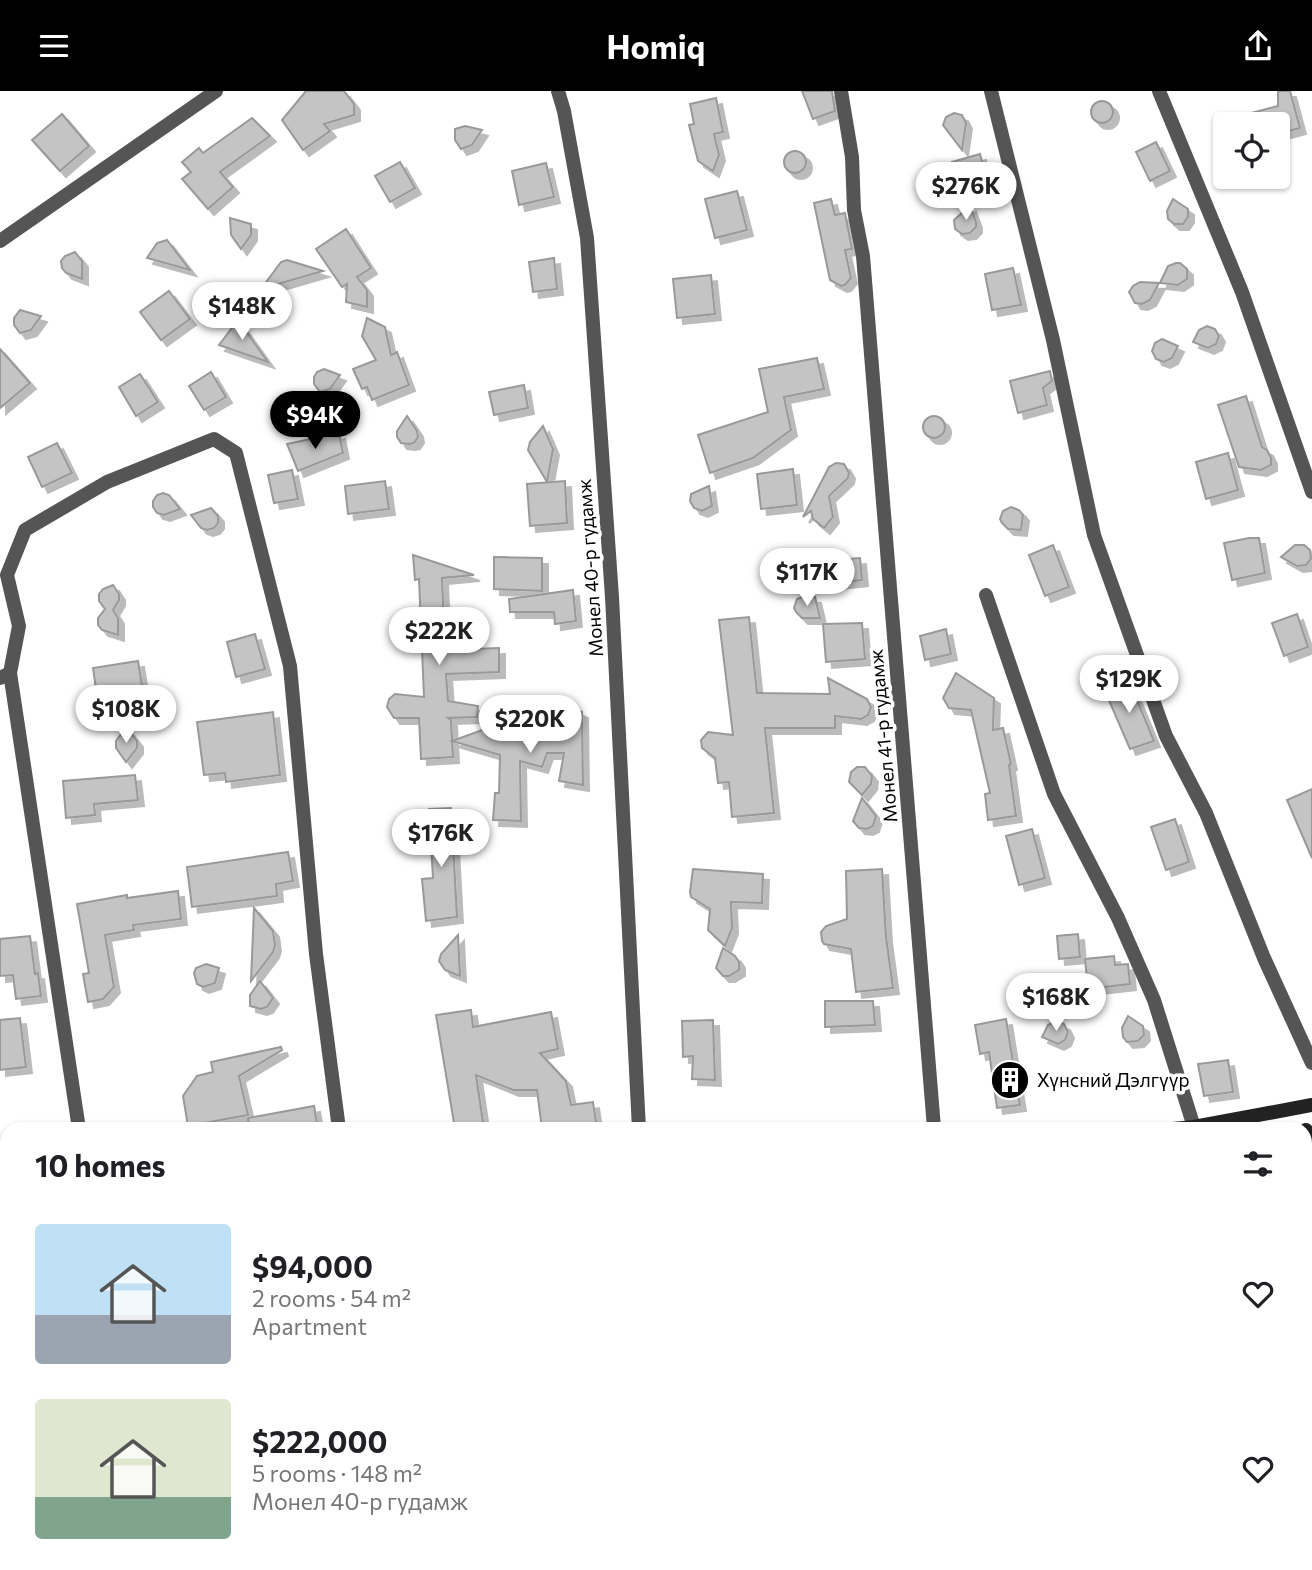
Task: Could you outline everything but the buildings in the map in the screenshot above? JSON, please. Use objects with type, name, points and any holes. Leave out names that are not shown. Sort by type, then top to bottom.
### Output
[{"type":"main road","points":[[1221,1122],[1306,1106]]},
{"type":"street","points":[[0,241],[216,91]]},
{"type":"street","name":"Монел 40-р гудамж","points":[[558,91],[565,111],[587,238],[612,597],[639,1122]]},
{"type":"street","name":"Монел 41-р гудамж","points":[[841,91],[852,157],[855,210],[863,256],[934,1122]]},
{"type":"street","points":[[991,91],[1053,340],[1094,535],[1166,736],[1206,813],[1264,958],[1312,1063]]},
{"type":"street","points":[[1158,91],[1242,292],[1312,492]]},
{"type":"street","points":[[78,1122],[5,675],[19,626],[7,575],[25,530],[107,482],[214,439],[236,453],[289,666],[316,954],[338,1122]]},
{"type":"street","points":[[986,595],[1054,793],[1118,918],[1154,1000],[1192,1122]]},
{"type":"place","name":"Хүнсний Дэлгүүр","points":[[1010,1080]]}]
